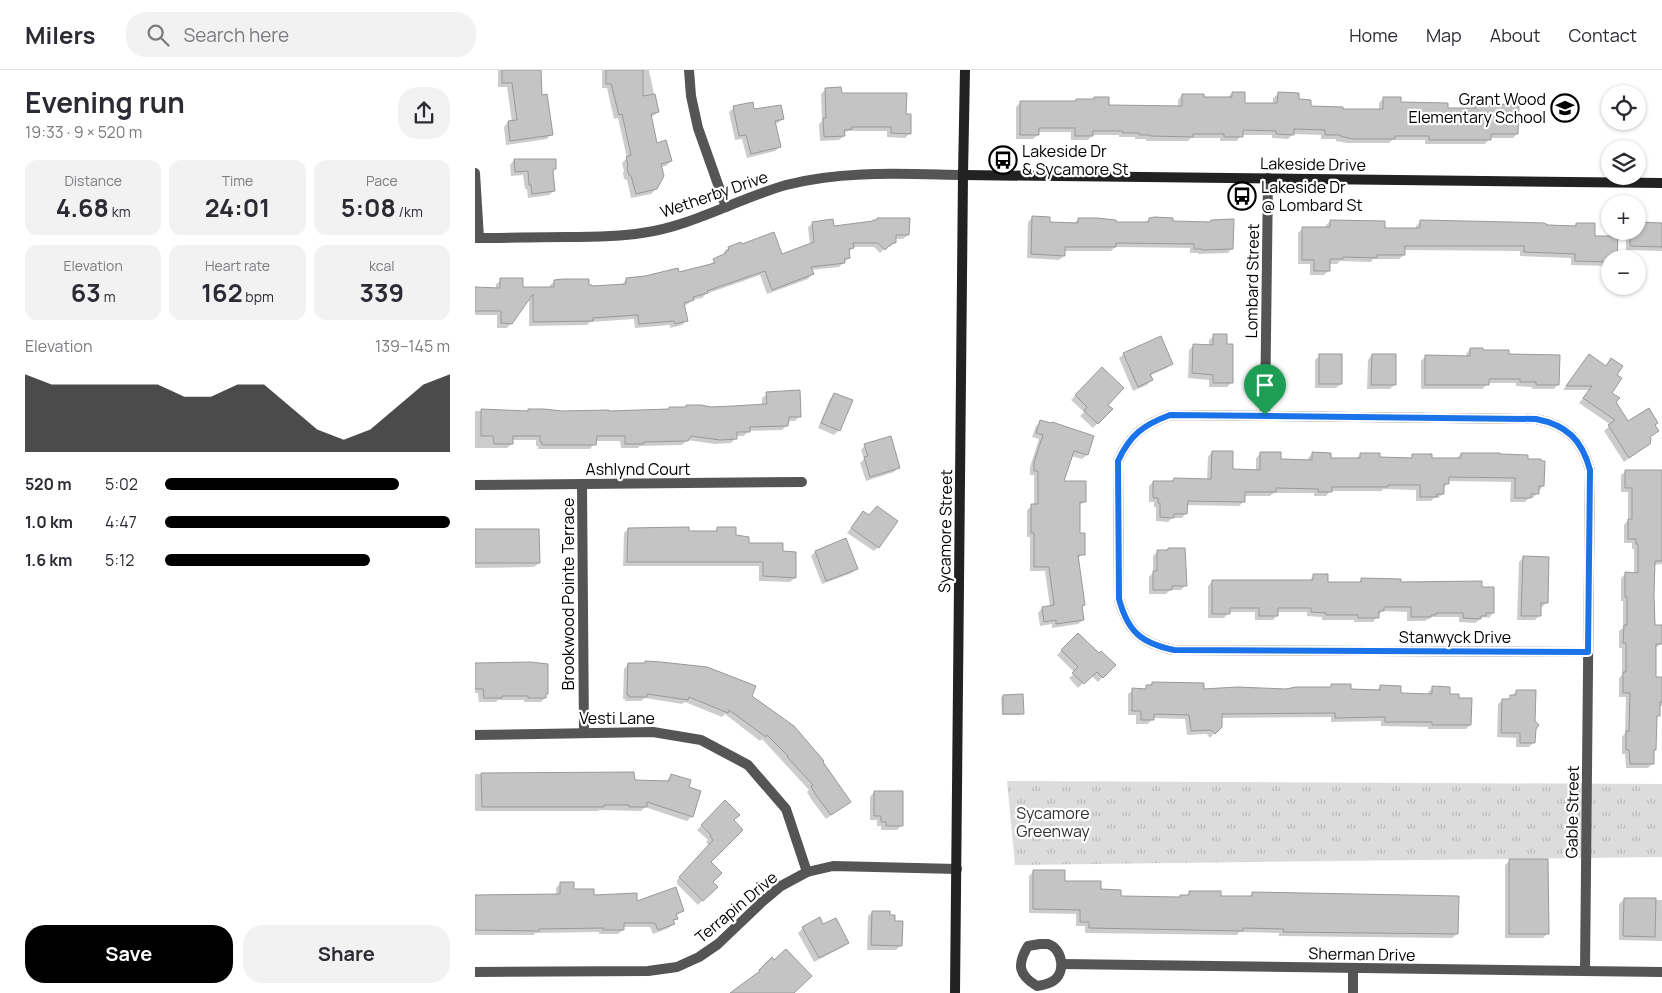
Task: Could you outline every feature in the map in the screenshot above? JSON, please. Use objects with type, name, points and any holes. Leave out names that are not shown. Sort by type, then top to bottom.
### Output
[{"type":"street","points":[[689,70],[691,96],[698,128],[726,207]]},
{"type":"street","name":"Sycamore Street","points":[[955,993],[965,70]]},
{"type":"street","points":[[475,173],[477,238]]},
{"type":"street","name":"Wetherby Drive","points":[[477,238],[617,236],[634,234],[669,228],[784,186],[811,180],[838,176],[963,175]]},
{"type":"street","name":"Lakeside Drive","points":[[963,175],[1662,183]]},
{"type":"street","name":"Lombard Street","points":[[1265,415],[1268,178]]},
{"type":"street","name":"Stanwyck Drive","points":[[1170,415],[1265,415],[1536,419],[1550,422],[1565,429],[1577,440],[1585,454],[1590,470],[1588,652],[1174,650],[1156,646],[1142,638],[1131,627],[1123,614],[1119,599],[1118,461],[1125,446],[1143,427],[1170,415]]},
{"type":"street","name":"Ashlynd Court","points":[[475,485],[802,482]]},
{"type":"street","name":"Brookwood Pointe Terrace","points":[[582,484],[584,733]]},
{"type":"street","name":"Gable Street","points":[[1585,971],[1588,652]]},
{"type":"street","name":"Vesti Lane","points":[[475,735],[653,732],[701,740],[748,765],[786,809],[807,872]]},
{"type":"street","name":"Terrapin Drive","points":[[475,972],[648,971],[677,967],[699,957],[718,944],[781,886],[807,872],[833,866],[957,868]]},
{"type":"street","points":[[1039,944],[1048,944],[1054,948],[1062,964],[1060,974],[1053,981],[1037,986],[1023,975],[1020,966],[1022,956],[1028,946],[1039,944]]},
{"type":"street","name":"Sherman Drive","points":[[1062,964],[1662,972]]},
{"type":"street","points":[[1353,969],[1353,993]]},
{"type":"green space","name":"Sycamore Greenway","points":[[1007,781],[1662,784],[1662,857],[1015,865]]},
{"type":"building","points":[[502,70],[541,70],[542,95],[547,94],[553,135],[510,141],[508,121],[517,120],[512,83],[502,83]]},
{"type":"building","points":[[606,70],[643,70],[643,96],[655,94],[659,112],[651,114],[657,143],[666,140],[672,161],[661,164],[664,176],[657,189],[636,194],[627,168],[626,157],[631,155],[622,114],[619,115],[611,84],[606,84]]},
{"type":"building","points":[[841,87],[842,93],[907,93],[906,114],[911,114],[911,134],[891,133],[891,127],[852,127],[852,129],[844,130],[845,136],[824,137],[823,118],[826,118],[825,88]]},
{"type":"building","points":[[1232,92],[1245,92],[1245,103],[1277,103],[1278,92],[1299,93],[1299,99],[1311,100],[1311,106],[1343,107],[1343,109],[1383,109],[1383,97],[1401,97],[1401,102],[1448,103],[1448,108],[1476,108],[1476,103],[1519,105],[1518,134],[1491,134],[1491,140],[1429,140],[1429,136],[1395,136],[1395,139],[1352,139],[1340,135],[1325,135],[1325,130],[1294,129],[1294,135],[1276,134],[1276,131],[1243,130],[1243,137],[1224,137],[1224,134],[1193,134],[1193,137],[1150,136],[1139,135],[1139,133],[1123,133],[1123,131],[1093,131],[1093,136],[1075,136],[1075,128],[1039,128],[1039,135],[1020,135],[1020,101],[1076,101],[1076,99],[1109,97],[1109,105],[1182,106],[1182,94],[1204,94],[1204,97],[1232,97]]},
{"type":"building","points":[[753,102],[754,109],[781,105],[784,119],[775,121],[781,147],[751,154],[746,135],[739,136],[733,106]]},
{"type":"building","points":[[514,159],[556,159],[556,169],[553,172],[555,191],[532,194],[528,171],[515,172]]},
{"type":"building","points":[[1032,216],[1050,217],[1050,222],[1078,223],[1078,218],[1116,220],[1116,222],[1149,222],[1149,218],[1154,217],[1173,218],[1173,221],[1210,222],[1211,220],[1234,219],[1233,249],[1194,249],[1194,244],[1116,243],[1116,247],[1065,247],[1065,256],[1031,254]]},
{"type":"building","points":[[877,218],[910,218],[909,235],[896,235],[896,243],[892,243],[885,250],[878,243],[853,243],[854,248],[849,249],[850,258],[844,259],[845,263],[811,267],[814,274],[772,290],[765,271],[707,291],[708,293],[693,297],[694,300],[684,303],[688,321],[675,324],[674,321],[639,324],[638,315],[593,318],[593,321],[533,322],[533,294],[512,324],[501,323],[501,311],[475,311],[475,287],[500,288],[500,278],[523,278],[523,287],[554,287],[554,280],[563,279],[589,279],[589,285],[592,286],[626,284],[626,278],[645,276],[678,268],[679,272],[715,263],[713,259],[726,253],[729,250],[728,247],[774,232],[782,254],[814,242],[812,222],[833,219],[834,226],[873,221],[877,220]]},
{"type":"building","points":[[1330,220],[1385,221],[1385,228],[1420,228],[1420,220],[1544,223],[1548,225],[1576,226],[1576,223],[1595,223],[1595,236],[1601,236],[1601,240],[1618,240],[1617,250],[1601,250],[1601,262],[1575,261],[1575,254],[1524,252],[1524,246],[1405,246],[1405,255],[1377,255],[1377,258],[1343,257],[1343,259],[1330,259],[1330,271],[1314,271],[1314,260],[1302,260],[1302,227],[1330,227]]},
{"type":"building","points":[[1646,222],[1662,223],[1662,247],[1630,246],[1630,240],[1646,240]]},
{"type":"building","points":[[1213,334],[1227,334],[1227,344],[1233,344],[1233,383],[1213,383],[1213,375],[1192,373],[1193,344],[1213,345]]},
{"type":"building","points":[[1161,336],[1173,364],[1150,374],[1153,380],[1138,387],[1123,353]]},
{"type":"building","points":[[1470,348],[1509,350],[1509,354],[1560,355],[1559,385],[1536,385],[1536,382],[1520,382],[1520,379],[1489,379],[1489,385],[1425,385],[1425,355],[1470,356]]},
{"type":"building","points":[[1319,354],[1342,354],[1342,384],[1319,384]]},
{"type":"building","points":[[1372,354],[1396,354],[1396,385],[1371,385]]},
{"type":"building","points":[[1589,354],[1606,366],[1611,358],[1623,366],[1617,375],[1622,378],[1612,393],[1620,398],[1616,402],[1628,421],[1649,408],[1658,423],[1655,425],[1659,431],[1650,437],[1650,444],[1629,458],[1608,425],[1615,420],[1583,398],[1592,386],[1566,386]]},
{"type":"building","points":[[1102,367],[1124,388],[1108,405],[1113,409],[1098,424],[1084,411],[1087,407],[1075,395]]},
{"type":"building","points":[[800,390],[801,417],[789,417],[788,426],[750,427],[750,432],[737,432],[737,439],[720,440],[691,436],[688,441],[625,444],[625,436],[597,436],[596,445],[542,445],[540,436],[513,436],[513,444],[494,444],[493,436],[481,436],[481,409],[609,411],[669,409],[669,407],[686,407],[686,405],[711,407],[767,404],[766,392]]},
{"type":"building","points":[[834,393],[853,400],[840,431],[821,423]]},
{"type":"building","points":[[1040,420],[1094,436],[1088,455],[1074,451],[1064,481],[1086,481],[1086,502],[1080,502],[1080,533],[1085,533],[1085,555],[1078,555],[1085,605],[1082,606],[1084,620],[1056,624],[1056,620],[1044,622],[1042,607],[1054,605],[1049,567],[1034,567],[1034,533],[1031,533],[1031,504],[1038,504],[1038,471],[1034,471],[1034,462],[1043,435],[1036,433]]},
{"type":"building","points":[[891,436],[900,468],[870,477],[864,457],[868,456],[864,444]]},
{"type":"building","points":[[1212,451],[1233,451],[1233,469],[1260,470],[1260,452],[1281,452],[1281,459],[1312,460],[1312,452],[1331,453],[1331,458],[1360,458],[1360,453],[1380,453],[1380,457],[1412,458],[1412,454],[1432,454],[1432,458],[1461,458],[1461,453],[1528,455],[1528,459],[1541,459],[1541,461],[1545,461],[1544,486],[1539,486],[1539,494],[1531,494],[1531,498],[1515,498],[1515,478],[1449,477],[1449,484],[1444,484],[1444,494],[1437,494],[1437,497],[1420,497],[1420,485],[1332,487],[1332,492],[1318,492],[1318,489],[1276,488],[1276,492],[1245,492],[1245,502],[1188,501],[1187,514],[1174,514],[1174,518],[1160,517],[1160,503],[1158,503],[1158,498],[1153,498],[1153,481],[1173,481],[1174,478],[1211,479]]},
{"type":"building","points":[[1625,470],[1662,470],[1662,561],[1655,561],[1654,595],[1655,625],[1662,625],[1662,644],[1656,644],[1656,677],[1662,677],[1662,702],[1660,702],[1660,716],[1657,716],[1654,764],[1630,764],[1629,750],[1626,750],[1626,731],[1629,731],[1630,693],[1623,693],[1623,672],[1626,672],[1626,643],[1623,643],[1624,625],[1627,625],[1625,572],[1638,573],[1638,544],[1636,544],[1636,539],[1628,539],[1628,519],[1632,519],[1632,488],[1625,488]]},
{"type":"building","points":[[877,506],[898,521],[879,548],[851,528],[863,511],[869,515]]},
{"type":"building","points":[[689,527],[689,531],[717,531],[717,527],[736,527],[736,535],[749,537],[749,543],[783,543],[783,551],[796,552],[796,578],[763,576],[763,562],[627,562],[628,528]]},
{"type":"building","points":[[475,529],[539,529],[540,563],[475,563]]},
{"type":"building","points":[[846,538],[858,569],[826,581],[815,551]]},
{"type":"building","points":[[1168,548],[1185,548],[1187,586],[1172,586],[1172,590],[1153,590],[1153,571],[1157,571],[1157,550],[1168,550]]},
{"type":"building","points":[[1523,556],[1549,557],[1548,603],[1541,603],[1541,616],[1521,616]]},
{"type":"building","points":[[1313,574],[1328,574],[1328,582],[1361,582],[1361,578],[1401,579],[1401,582],[1482,581],[1482,587],[1494,587],[1494,613],[1486,613],[1486,616],[1481,616],[1481,619],[1463,618],[1463,613],[1436,613],[1436,615],[1431,615],[1431,617],[1411,617],[1411,607],[1384,607],[1384,611],[1379,611],[1379,618],[1358,618],[1358,615],[1326,615],[1326,613],[1311,612],[1311,608],[1278,608],[1278,616],[1259,616],[1259,608],[1230,608],[1230,614],[1212,614],[1212,580],[1313,580]]},
{"type":"building","points":[[1078,633],[1099,653],[1101,651],[1116,665],[1103,678],[1097,672],[1084,684],[1072,673],[1078,667],[1061,650]]},
{"type":"building","points":[[645,661],[707,667],[756,686],[752,696],[794,726],[824,761],[851,802],[831,815],[815,794],[811,786],[813,785],[788,756],[767,735],[766,737],[729,710],[728,713],[689,697],[688,700],[647,694],[647,697],[629,697],[627,695],[628,663],[645,663]]},
{"type":"building","points":[[531,662],[548,664],[548,694],[546,694],[546,698],[502,696],[502,698],[484,698],[483,689],[475,689],[475,663]]},
{"type":"building","points":[[1152,682],[1204,683],[1204,689],[1237,687],[1286,689],[1296,687],[1331,687],[1331,684],[1351,684],[1351,689],[1380,690],[1380,685],[1401,686],[1401,693],[1432,694],[1432,686],[1450,687],[1450,694],[1459,694],[1459,698],[1472,698],[1471,725],[1432,725],[1432,722],[1385,722],[1385,717],[1335,718],[1335,713],[1222,714],[1222,727],[1215,734],[1211,730],[1191,731],[1189,715],[1154,714],[1154,720],[1141,720],[1141,711],[1132,711],[1132,688],[1146,689],[1146,685],[1152,685]]},
{"type":"building","points":[[1516,690],[1536,690],[1535,721],[1539,725],[1536,729],[1535,743],[1520,743],[1520,733],[1501,733],[1502,699],[1510,699],[1510,695],[1516,695]]},
{"type":"building","points":[[1023,694],[1024,714],[1003,714],[1003,695]]},
{"type":"building","points":[[634,772],[635,780],[669,781],[671,774],[691,780],[689,787],[701,791],[693,817],[647,802],[647,807],[604,805],[604,807],[482,807],[481,773]]},
{"type":"building","points":[[874,791],[903,791],[903,826],[886,826],[886,822],[881,822],[881,816],[874,816]]},
{"type":"building","points":[[725,800],[740,815],[734,820],[743,830],[711,862],[722,873],[713,882],[718,887],[703,901],[679,877],[713,840],[710,837],[711,835],[701,825]]},
{"type":"building","points":[[1509,859],[1548,859],[1549,934],[1509,934]]},
{"type":"building","points":[[1033,870],[1065,870],[1065,881],[1101,881],[1101,889],[1121,890],[1121,896],[1180,897],[1180,895],[1189,895],[1189,891],[1221,891],[1221,896],[1252,896],[1252,892],[1459,896],[1458,934],[1283,932],[1284,929],[1243,928],[1243,931],[1089,928],[1089,922],[1080,922],[1080,910],[1033,909]]},
{"type":"building","points":[[560,882],[574,882],[574,889],[594,889],[594,895],[637,893],[637,901],[676,887],[684,911],[676,914],[678,919],[673,920],[675,924],[658,930],[655,923],[624,923],[624,930],[603,930],[603,928],[539,929],[539,931],[475,930],[475,895],[560,894]]},
{"type":"building","points":[[1624,898],[1656,898],[1655,937],[1623,936]]},
{"type":"building","points":[[872,911],[890,911],[890,915],[895,915],[895,921],[903,921],[902,946],[871,945]]},
{"type":"building","points":[[820,917],[823,924],[836,918],[849,943],[819,958],[802,927]]},
{"type":"building","points":[[786,949],[812,976],[794,993],[730,993],[760,971],[772,957],[774,960]]},
{"type":"place","name":"Grant Wood Elementary School","points":[[1565,108]]},
{"type":"place","name":"Lakeside Dr & Sycamore St","points":[[1003,160]]},
{"type":"place","name":"Lakeside Dr @ Lombard St","points":[[1242,196]]},
{"type":"route","points":[[1170,415],[1265,415],[1536,419],[1550,422],[1565,429],[1577,440],[1585,454],[1590,470],[1588,652],[1174,650],[1156,646],[1142,638],[1131,627],[1123,614],[1119,599],[1118,461],[1125,446],[1143,427],[1170,415]]}]
